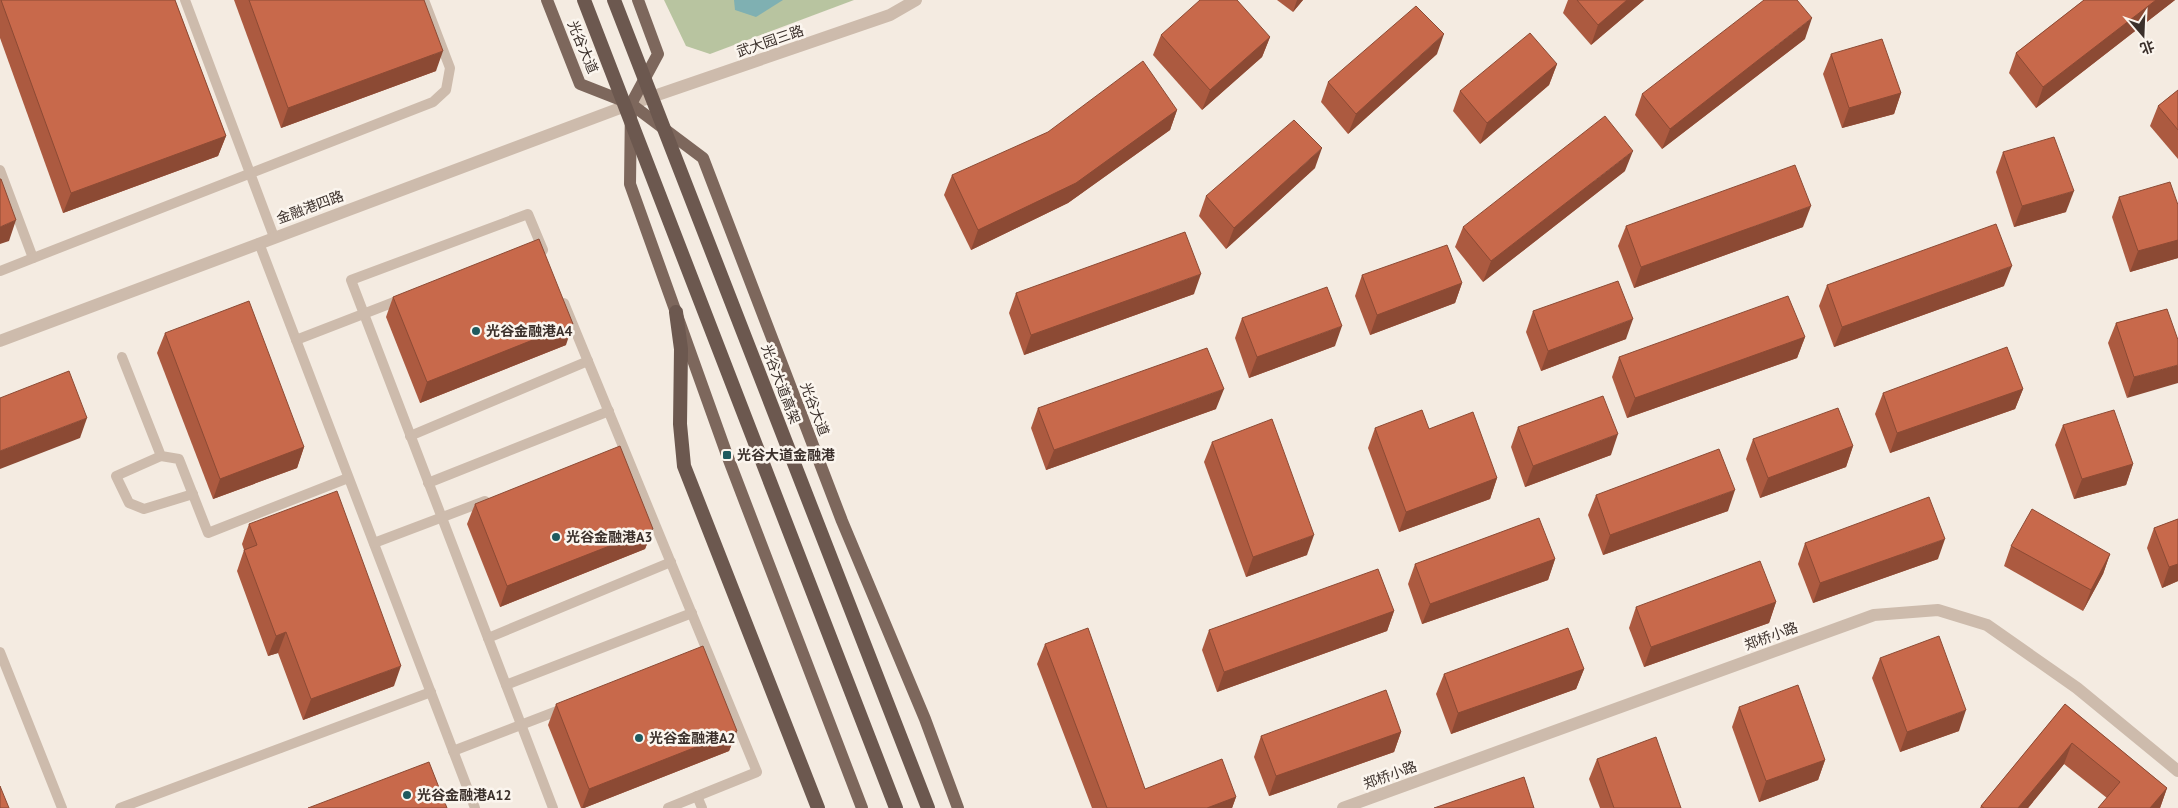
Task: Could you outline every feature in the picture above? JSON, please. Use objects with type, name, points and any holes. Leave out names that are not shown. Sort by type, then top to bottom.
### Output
[{"type":"highway","points":[[584,0],[896,808]]},
{"type":"highway","name":"光谷大道高架","points":[[614,0],[928,808]]},
{"type":"highway","points":[[676,312],[682,350],[680,424],[684,466],[818,808]]},
{"type":"main road","name":"光谷大道","points":[[548,0],[580,84],[631,104],[703,158],[842,521],[925,720],[958,808]]},
{"type":"main road","points":[[638,0],[658,54],[631,104],[630,184],[771,573],[862,808]]},
{"type":"street","name":"武大园三路","points":[[631,104],[890,15],[916,0]]},
{"type":"street","name":"金融港四路","points":[[0,341],[258,242],[631,104]]},
{"type":"street","name":"郑桥小路","points":[[1343,808],[1874,615],[1938,610],[1987,625],[2077,688],[2178,771]]},
{"type":"lane","points":[[185,0],[274,236]]},
{"type":"lane","points":[[0,271],[433,102],[446,90],[450,68],[424,0]]},
{"type":"lane","points":[[0,170],[3,187],[33,258]]},
{"type":"lane","points":[[548,262],[536,246],[528,214],[351,280],[553,808]]},
{"type":"lane","points":[[258,242],[475,808]]},
{"type":"lane","points":[[559,289],[609,411],[619,449],[671,562],[692,613],[703,654],[757,772],[668,808]]},
{"type":"lane","points":[[296,340],[410,296]]},
{"type":"lane","points":[[122,358],[161,456]]},
{"type":"lane","points":[[410,436],[588,361]]},
{"type":"lane","points":[[428,483],[609,411]]},
{"type":"lane","points":[[193,494],[144,509],[129,503],[116,476],[161,456],[179,459],[193,494],[208,533],[348,478]]},
{"type":"lane","points":[[374,543],[496,497]]},
{"type":"lane","points":[[488,638],[671,562]]},
{"type":"lane","points":[[506,685],[692,613]]},
{"type":"lane","points":[[0,652],[62,808]]},
{"type":"lane","points":[[120,808],[431,692]]},
{"type":"lane","points":[[453,751],[575,704]]},
{"type":"lane","points":[[698,796],[702,808]]},
{"type":"green space","points":[[664,0],[854,0],[710,54],[686,46]]},
{"type":"water","points":[[734,0],[783,0],[756,17],[735,10]]},
{"type":"building","points":[[1,0],[175,0],[226,136],[71,193]]},
{"type":"building","points":[[249,0],[424,0],[443,51],[288,108]]},
{"type":"building","points":[[1200,0],[1237,0],[1270,37],[1210,90],[1161,35]]},
{"type":"building","points":[[1577,0],[1627,0],[1598,25]]},
{"type":"building","points":[[1764,0],[1797,0],[1812,18],[1670,129],[1642,94]]},
{"type":"building","points":[[2084,0],[2156,0],[2043,87],[2016,53]]},
{"type":"building","points":[[1416,6],[1444,34],[1356,114],[1328,82]]},
{"type":"building","points":[[1530,33],[1557,64],[1487,123],[1460,91]]},
{"type":"building","points":[[1882,39],[1901,93],[1849,108],[1831,54]]},
{"type":"building","points":[[1143,61],[1177,110],[1076,183],[978,230],[952,175],[1048,132]]},
{"type":"building","points":[[2178,90],[2178,130],[2158,106]]},
{"type":"building","points":[[1605,116],[1633,151],[1491,261],[1463,227]]},
{"type":"building","points":[[1294,120],[1322,148],[1234,228],[1206,196]]},
{"type":"building","points":[[2054,137],[2074,191],[2022,206],[2003,152]]},
{"type":"building","points":[[1795,165],[1811,206],[1641,267],[1626,226]]},
{"type":"building","points":[[0,179],[16,220],[0,227]]},
{"type":"building","points":[[2170,182],[2178,205],[2178,240],[2138,251],[2119,197]]},
{"type":"building","points":[[1996,224],[2012,266],[1842,327],[1827,285]]},
{"type":"building","points":[[1185,232],[1201,274],[1031,335],[1016,293]]},
{"type":"building","name":"光谷金融港A4","points":[[539,239],[573,324],[427,382],[393,297]]},
{"type":"building","points":[[1447,245],[1462,283],[1377,315],[1362,275]]},
{"type":"building","points":[[1618,281],[1633,319],[1548,351],[1533,311]]},
{"type":"building","points":[[1327,287],[1342,326],[1257,357],[1242,318]]},
{"type":"building","points":[[1788,296],[1805,337],[1635,398],[1619,357]]},
{"type":"building","points":[[249,301],[304,447],[220,479],[165,333]]},
{"type":"building","points":[[2167,309],[2178,340],[2178,365],[2134,377],[2116,323]]},
{"type":"building","points":[[2007,347],[2023,389],[1897,433],[1883,393]]},
{"type":"building","points":[[1207,348],[1224,389],[1054,450],[1038,408]]},
{"type":"building","points":[[69,371],[87,418],[0,451],[0,398]]},
{"type":"building","points":[[1603,396],[1618,434],[1533,466],[1518,427]]},
{"type":"building","points":[[1838,408],[1853,446],[1768,478],[1753,439]]},
{"type":"building","points":[[1422,410],[1429,429],[1473,412],[1497,478],[1406,512],[1375,428]]},
{"type":"building","points":[[2114,410],[2133,464],[2082,479],[2063,425]]},
{"type":"building","points":[[1272,419],[1314,535],[1253,557],[1212,442]]},
{"type":"building","name":"光谷金融港A3","points":[[620,446],[653,529],[507,586],[475,504]]},
{"type":"building","points":[[1719,449],[1735,490],[1610,535],[1596,495]]},
{"type":"building","points":[[337,491],[401,666],[311,699],[286,632],[276,636],[244,550],[257,545],[249,524]]},
{"type":"building","points":[[1929,497],[1945,539],[1820,583],[1805,543]]},
{"type":"building","points":[[2032,509],[2110,554],[2091,590],[2011,546]]},
{"type":"building","points":[[1539,518],[1555,559],[1430,604],[1415,564]]},
{"type":"building","points":[[2178,519],[2178,564],[2169,567],[2154,528]]},
{"type":"building","points":[[1760,561],[1776,602],[1651,647],[1636,607]]},
{"type":"building","points":[[1378,569],[1394,611],[1224,672],[1209,630]]},
{"type":"building","points":[[1088,628],[1145,789],[1222,759],[1236,797],[1207,808],[1107,808],[1045,644]]},
{"type":"building","points":[[1568,628],[1584,669],[1458,713],[1444,674]]},
{"type":"building","points":[[1939,636],[1966,710],[1907,732],[1880,658]]},
{"type":"building","name":"光谷金融港A2","points":[[703,646],[737,731],[589,789],[556,704]]},
{"type":"building","points":[[1798,685],[1825,760],[1766,781],[1739,707]]},
{"type":"building","points":[[1386,690],[1401,732],[1276,776],[1261,736]]},
{"type":"building","points":[[2065,704],[2167,788],[2150,808],[2098,808],[2120,782],[2072,743],[2018,808],[1984,808],[1981,806]]},
{"type":"building","points":[[1656,737],[1681,808],[1614,808],[1597,759]]},
{"type":"building","points":[[429,762],[447,808],[308,808]]},
{"type":"building","points":[[1524,777],[1534,808],[1434,808]]},
{"type":"building","points":[[0,786],[9,808],[0,808]]},
{"type":"place","name":"光谷金融港A4","points":[[476,331]]},
{"type":"place","name":"光谷大道金融港","points":[[727,455]]},
{"type":"place","name":"光谷金融港A3","points":[[556,537]]},
{"type":"place","name":"光谷金融港A2","points":[[639,738]]},
{"type":"place","name":"光谷金融港A12","points":[[407,795]]}]
